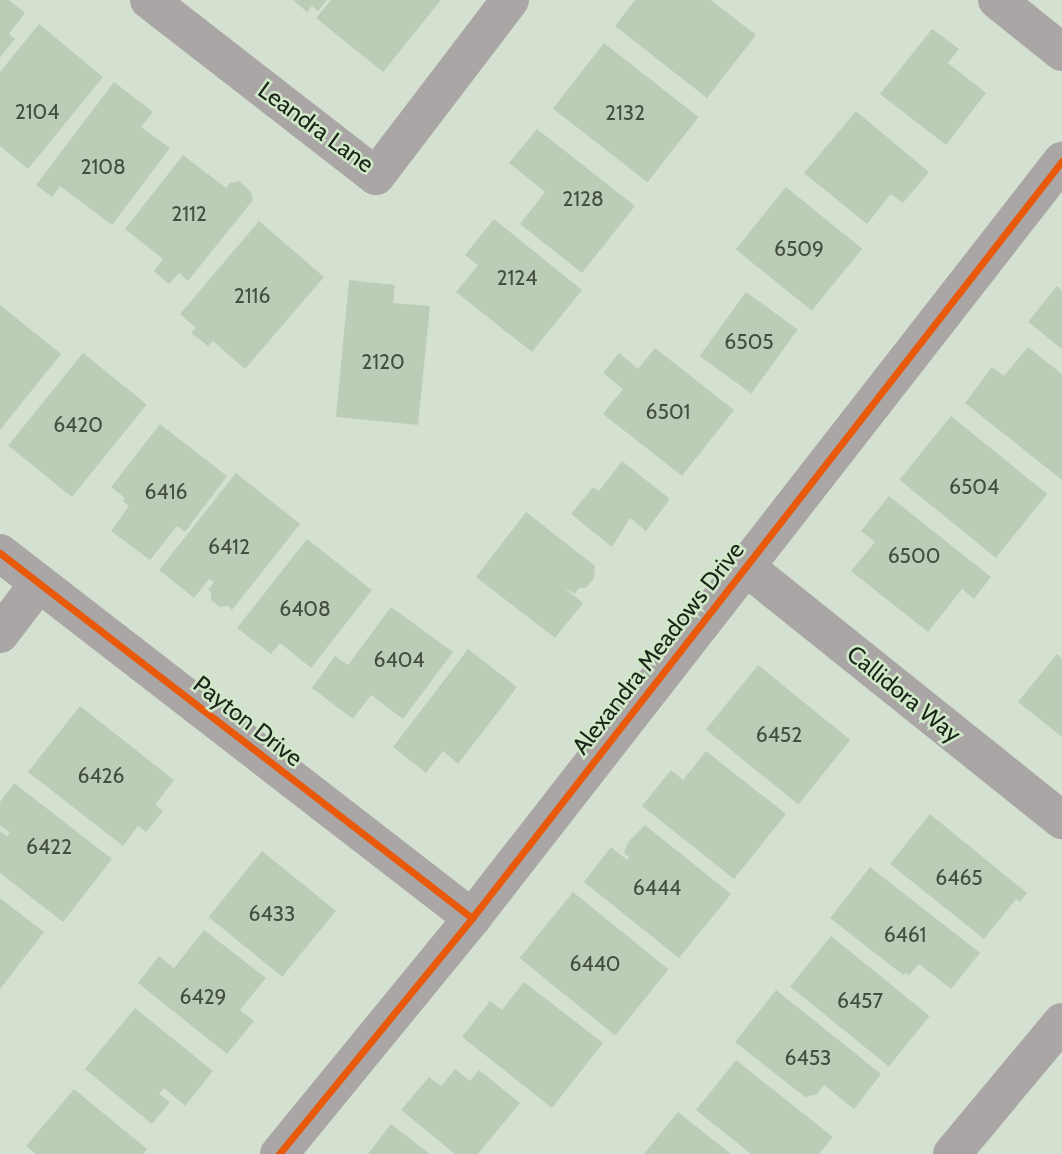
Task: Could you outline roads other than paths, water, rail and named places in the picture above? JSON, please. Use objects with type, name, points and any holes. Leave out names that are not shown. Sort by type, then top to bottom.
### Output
[{"type":"street","name":"Leandra Lane","points":[[149,0],[376,176],[510,0]]},
{"type":"street","points":[[997,0],[1062,52]]},
{"type":"street","name":"Alexandra Meadows Drive","points":[[279,1154],[472,918],[1062,161]]},
{"type":"street","name":"Payton Drive","points":[[0,553],[472,918]]},
{"type":"street","name":"Callidora Way","points":[[746,567],[1062,820]]},
{"type":"street","points":[[0,634],[39,583]]},
{"type":"street","points":[[952,1154],[1062,1022]]}]
